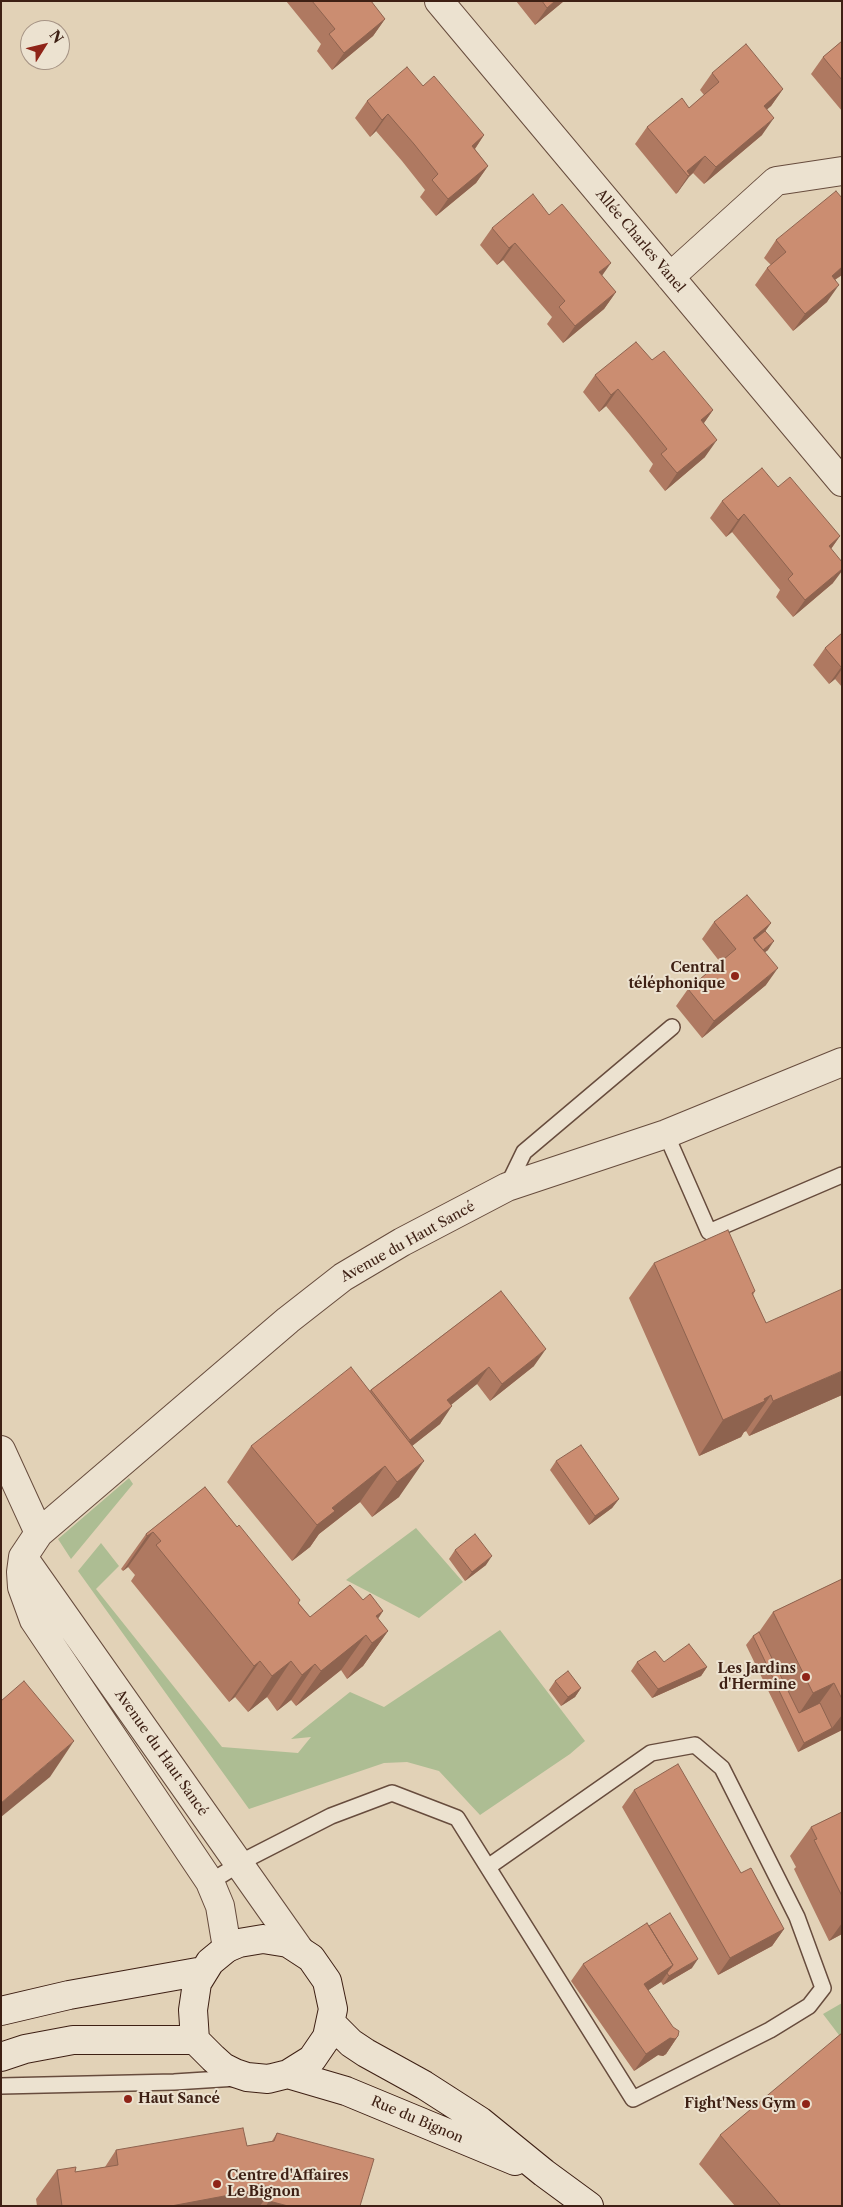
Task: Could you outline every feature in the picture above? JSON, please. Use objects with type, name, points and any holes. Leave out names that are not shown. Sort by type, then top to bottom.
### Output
[{"type":"street","name":"Allée Charles Vanel","points":[[439,1],[842,482]]},
{"type":"street","points":[[670,277],[776,181],[842,171]]},
{"type":"street","name":"Avenue du Haut Sancé","points":[[300,1949],[23,1557],[39,1533],[288,1320],[343,1277],[402,1242],[507,1187],[666,1134],[842,1062]]},
{"type":"street","points":[[1,1450],[39,1533]]},
{"type":"street","points":[[1,1574],[23,1557]]},
{"type":"street","points":[[23,1557],[22,1587],[34,1620],[210,1882],[220,1906],[227,1948]]},
{"type":"street","points":[[1,2057],[25,2049],[74,2040],[195,2040],[223,2067],[247,2077],[268,2079],[288,2074],[312,2059],[327,2037],[331,2023],[331,1995],[327,1981],[311,1958],[300,1949],[288,1943],[263,1939],[251,1940],[227,1948],[210,1962],[203,1971],[194,1996],[195,2040]]},
{"type":"street","points":[[1,2011],[69,1995],[203,1971]]},
{"type":"street","name":"Rue du Bignon","points":[[331,2023],[352,2043],[366,2053],[424,2085],[480,2121],[544,2173],[589,2206]]},
{"type":"street","name":"Rue du Bignon","points":[[288,2074],[346,2091],[544,2173]]},
{"type":"lane","points":[[507,1187],[524,1152],[672,1027]]},
{"type":"lane","points":[[666,1134],[709,1232],[842,1175]]},
{"type":"lane","points":[[210,1882],[331,1816],[392,1793],[457,1818],[633,2099],[770,2030],[809,2006],[823,1988],[797,1917],[722,1768],[695,1745],[650,1753],[488,1867]]},
{"type":"lane","points":[[1,2086],[174,2082],[247,2077]]},
{"type":"green space","points":[[129,1478],[133,1484],[71,1559],[58,1539]]},
{"type":"green space","points":[[416,1528],[463,1582],[419,1618],[346,1580]]},
{"type":"green space","points":[[101,1543],[119,1566],[96,1589],[222,1747],[298,1753],[311,1737],[291,1739],[350,1692],[384,1707],[500,1630],[585,1741],[570,1754],[480,1815],[439,1771],[407,1762],[384,1763],[249,1809],[78,1571]]},
{"type":"green space","points":[[842,2003],[842,2039],[823,2014]]},
{"type":"building","points":[[312,1],[371,1],[385,19],[344,53],[329,34],[335,29]]},
{"type":"building","points":[[542,1],[555,1],[547,8]]},
{"type":"building","points":[[842,41],[842,80],[823,57]]},
{"type":"building","points":[[746,44],[783,89],[764,106],[774,118],[716,167],[705,156],[687,171],[690,175],[688,176],[647,127],[682,98],[689,108],[719,82],[712,73]]},
{"type":"building","points":[[407,67],[423,86],[434,76],[484,135],[472,146],[488,166],[448,199],[432,180],[438,174],[414,144],[388,114],[382,120],[367,101]]},
{"type":"building","points":[[836,191],[842,198],[842,267],[832,276],[839,285],[805,314],[767,268],[786,252],[776,240]]},
{"type":"building","points":[[533,194],[549,215],[562,204],[611,263],[599,272],[616,292],[575,326],[559,307],[565,301],[515,243],[509,248],[492,228]]},
{"type":"building","points":[[636,342],[652,360],[664,351],[713,410],[701,420],[717,440],[677,473],[661,454],[667,449],[618,389],[611,395],[595,375]]},
{"type":"building","points":[[762,468],[778,487],[790,477],[840,536],[829,546],[842,562],[842,569],[805,600],[788,579],[793,574],[744,514],[738,520],[722,501]]},
{"type":"building","points":[[842,633],[842,666],[841,667],[825,648]]},
{"type":"building","name":"Central téléphonique","points":[[747,895],[771,923],[753,938],[778,968],[714,1021],[688,989],[736,949],[714,922]]},
{"type":"building","points":[[765,931],[774,941],[763,950],[754,940]]},
{"type":"building","points":[[728,1230],[755,1291],[752,1293],[766,1323],[842,1289],[842,1371],[773,1401],[771,1395],[764,1399],[765,1401],[723,1420],[654,1263]]},
{"type":"building","points":[[501,1291],[546,1349],[502,1384],[489,1367],[447,1400],[452,1406],[410,1440],[371,1390]]},
{"type":"building","points":[[351,1367],[424,1461],[397,1482],[385,1466],[332,1508],[335,1511],[317,1525],[251,1446]]},
{"type":"building","points":[[581,1445],[619,1499],[595,1516],[556,1461]]},
{"type":"building","points":[[205,1487],[237,1527],[239,1525],[300,1600],[298,1603],[310,1617],[350,1585],[363,1600],[370,1594],[383,1611],[376,1616],[388,1631],[372,1643],[366,1635],[321,1671],[315,1664],[302,1675],[291,1661],[272,1676],[260,1661],[254,1666],[156,1545],[161,1541],[153,1532],[147,1536],[146,1534]]},
{"type":"building","points":[[475,1534],[492,1556],[472,1572],[455,1550]]},
{"type":"building","points":[[842,1579],[842,1699],[834,1683],[813,1693],[773,1612]]},
{"type":"building","points":[[759,1632],[799,1713],[820,1703],[832,1728],[804,1743],[753,1636]]},
{"type":"building","points":[[689,1644],[707,1667],[658,1689],[637,1662],[655,1651],[664,1662]]},
{"type":"building","points":[[568,1671],[581,1688],[568,1697],[555,1681]]},
{"type":"building","points":[[24,1681],[74,1741],[1,1803],[1,1701]]},
{"type":"building","points":[[678,1764],[741,1873],[751,1868],[784,1929],[730,1958],[634,1790]]},
{"type":"building","points":[[842,1812],[842,1896],[814,1840],[817,1839],[811,1827]]},
{"type":"building","points":[[670,1913],[698,1959],[669,1976],[667,1973],[673,1965],[649,1926]]},
{"type":"building","points":[[647,1923],[673,1965],[644,1984],[673,2027],[679,2031],[675,2039],[670,2038],[646,2054],[583,1964]]},
{"type":"building","name":"Fight'Ness Gym","points":[[842,2033],[842,2206],[781,2206],[720,2135]]},
{"type":"building","points":[[243,2128],[247,2146],[274,2141],[277,2133],[374,2159],[360,2206],[288,2206],[269,2201],[272,2188],[258,2184],[251,2187],[251,2191],[171,2206],[62,2206],[57,2170],[76,2167],[75,2172],[118,2165],[116,2150]]},
{"type":"place","name":"Central téléphonique","points":[[735,976]]},
{"type":"place","name":"Les Jardins d'Hermine","points":[[806,1677]]},
{"type":"place","name":"Haut Sancé","points":[[128,2099]]},
{"type":"place","name":"Fight'Ness Gym","points":[[806,2104]]},
{"type":"place","name":"Centre d'Affaires Le Bignon","points":[[217,2184]]}]
